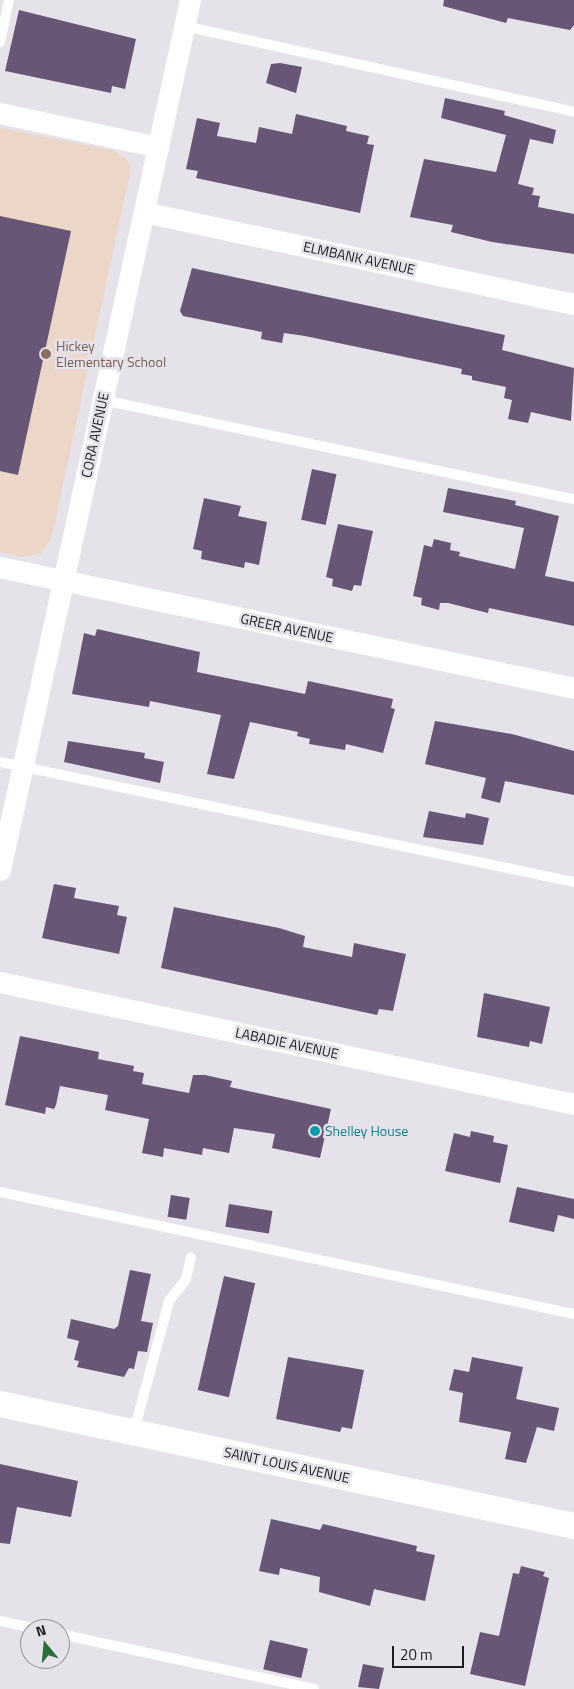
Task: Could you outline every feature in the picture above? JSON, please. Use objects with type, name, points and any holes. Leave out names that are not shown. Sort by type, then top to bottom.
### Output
[{"type":"street","name":"CORA AVENUE","points":[[0,870],[190,0]]},
{"type":"street","points":[[0,113],[158,147]]},
{"type":"street","name":"ELMBANK AVENUE","points":[[144,212],[574,304]]},
{"type":"street","name":"GREER AVENUE","points":[[0,567],[574,688]]},
{"type":"street","name":"LABADIE AVENUE","points":[[0,982],[574,1104]]},
{"type":"street","name":"SAINT LOUIS AVENUE","points":[[0,1404],[574,1526]]},
{"type":"lane","points":[[0,42],[9,0]]},
{"type":"lane","points":[[184,26],[574,112]]},
{"type":"lane","points":[[103,400],[574,499]]},
{"type":"lane","points":[[0,762],[574,882]]},
{"type":"lane","points":[[0,1192],[574,1314]]},
{"type":"lane","points":[[134,1432],[169,1300],[186,1279],[191,1258]]},
{"type":"lane","points":[[0,1621],[20,1625]]},
{"type":"lane","points":[[70,1636],[314,1689]]},
{"type":"shaded area","name":"Hickey Elementary School","points":[[0,128],[112,150],[126,158],[131,168],[51,540],[41,553],[23,557],[0,552]]},
{"type":"building","points":[[444,0],[574,0],[574,25],[570,30],[508,18],[506,23],[443,6]]},
{"type":"building","points":[[19,10],[136,39],[125,89],[112,86],[111,93],[5,71]]},
{"type":"building","points":[[280,63],[302,67],[296,93],[266,83],[271,64]]},
{"type":"building","points":[[445,98],[505,111],[504,115],[556,130],[553,144],[530,139],[518,184],[534,188],[532,195],[540,196],[538,207],[574,214],[574,254],[492,242],[451,232],[453,225],[410,217],[424,159],[496,172],[506,135],[441,118]]},
{"type":"building","points":[[296,114],[347,126],[346,131],[369,136],[367,144],[374,145],[360,213],[196,178],[198,171],[186,169],[197,118],[220,123],[217,136],[256,143],[259,127],[292,134]]},
{"type":"building","name":"Hickey Elementary School","points":[[0,216],[71,231],[18,475],[0,471]]},
{"type":"building","points":[[192,268],[505,335],[502,350],[574,368],[571,421],[531,412],[528,423],[508,419],[512,400],[504,398],[506,387],[472,380],[472,376],[461,374],[462,369],[305,336],[284,333],[282,343],[261,339],[262,332],[183,316],[180,311]]},
{"type":"building","points":[[312,469],[336,474],[326,525],[301,520]]},
{"type":"building","points":[[448,488],[516,501],[515,505],[559,516],[545,576],[574,582],[574,626],[489,608],[488,613],[448,603],[440,603],[439,610],[421,605],[422,598],[413,596],[424,545],[432,547],[434,539],[451,543],[450,550],[460,552],[459,556],[515,569],[524,528],[443,512]]},
{"type":"building","points":[[204,498],[241,506],[238,516],[267,522],[259,565],[245,562],[244,568],[201,559],[202,551],[193,549]]},
{"type":"building","points":[[338,524],[373,531],[361,586],[354,585],[352,591],[332,586],[333,579],[326,577]]},
{"type":"building","points":[[97,629],[200,652],[197,672],[305,694],[308,681],[393,699],[391,708],[395,709],[383,753],[346,744],[345,750],[309,744],[310,739],[297,736],[298,732],[250,722],[234,779],[207,774],[221,715],[150,701],[149,707],[72,694],[84,633],[95,636]]},
{"type":"building","points":[[435,721],[512,734],[574,751],[574,795],[505,781],[500,803],[481,798],[486,778],[425,764]]},
{"type":"building","points":[[68,741],[145,753],[144,758],[164,762],[160,783],[64,762]]},
{"type":"building","points":[[429,811],[465,818],[466,813],[489,818],[483,845],[423,837]]},
{"type":"building","points":[[54,884],[76,888],[74,898],[119,906],[117,915],[127,917],[119,954],[42,938]]},
{"type":"building","points":[[174,907],[279,928],[305,936],[303,947],[352,957],[354,943],[406,954],[393,1011],[379,1009],[377,1015],[161,968]]},
{"type":"building","points":[[484,993],[550,1007],[542,1044],[530,1041],[529,1047],[477,1037]]},
{"type":"building","points":[[20,1036],[99,1052],[98,1059],[134,1066],[133,1071],[144,1073],[142,1084],[189,1093],[193,1075],[205,1075],[232,1081],[230,1087],[331,1109],[320,1158],[272,1148],[275,1134],[234,1128],[229,1153],[203,1148],[202,1155],[164,1148],[163,1157],[142,1153],[149,1119],[105,1110],[108,1095],[60,1086],[54,1109],[46,1107],[45,1114],[5,1105]]},
{"type":"building","points":[[471,1131],[494,1136],[493,1142],[508,1145],[500,1183],[445,1171],[454,1133],[470,1137]]},
{"type":"building","points":[[517,1187],[574,1199],[574,1219],[558,1215],[554,1232],[509,1222]]},
{"type":"building","points":[[171,1195],[190,1198],[186,1220],[168,1217]]},
{"type":"building","points":[[229,1204],[272,1211],[269,1234],[225,1227]]},
{"type":"building","points":[[130,1270],[151,1274],[141,1321],[153,1323],[147,1352],[138,1351],[134,1369],[129,1368],[124,1377],[77,1367],[79,1361],[74,1360],[79,1341],[67,1338],[71,1319],[114,1329],[118,1326]]},
{"type":"building","points":[[224,1276],[255,1283],[229,1397],[198,1390]]},
{"type":"building","points":[[288,1357],[364,1370],[352,1429],[342,1427],[340,1432],[276,1419]]},
{"type":"building","points":[[472,1357],[523,1367],[516,1399],[559,1408],[554,1431],[537,1427],[526,1463],[505,1459],[511,1432],[459,1422],[463,1393],[449,1390],[454,1369],[469,1372]]},
{"type":"building","points":[[0,1464],[78,1481],[71,1517],[17,1507],[10,1544],[0,1543]]},
{"type":"building","points":[[271,1519],[320,1530],[323,1524],[417,1546],[416,1551],[435,1555],[425,1601],[374,1589],[370,1606],[319,1592],[320,1577],[280,1568],[279,1575],[259,1571]]},
{"type":"building","points":[[521,1566],[545,1572],[543,1576],[549,1578],[525,1686],[470,1674],[480,1632],[499,1636],[513,1573],[519,1574]]},
{"type":"building","points":[[270,1640],[308,1649],[301,1678],[263,1669]]},
{"type":"building","points":[[363,1664],[384,1668],[379,1689],[358,1687]]},
{"type":"place","name":"Hickey Elementary School","points":[[46,354]]},
{"type":"place","name":"Shelley House","points":[[315,1131]]}]
